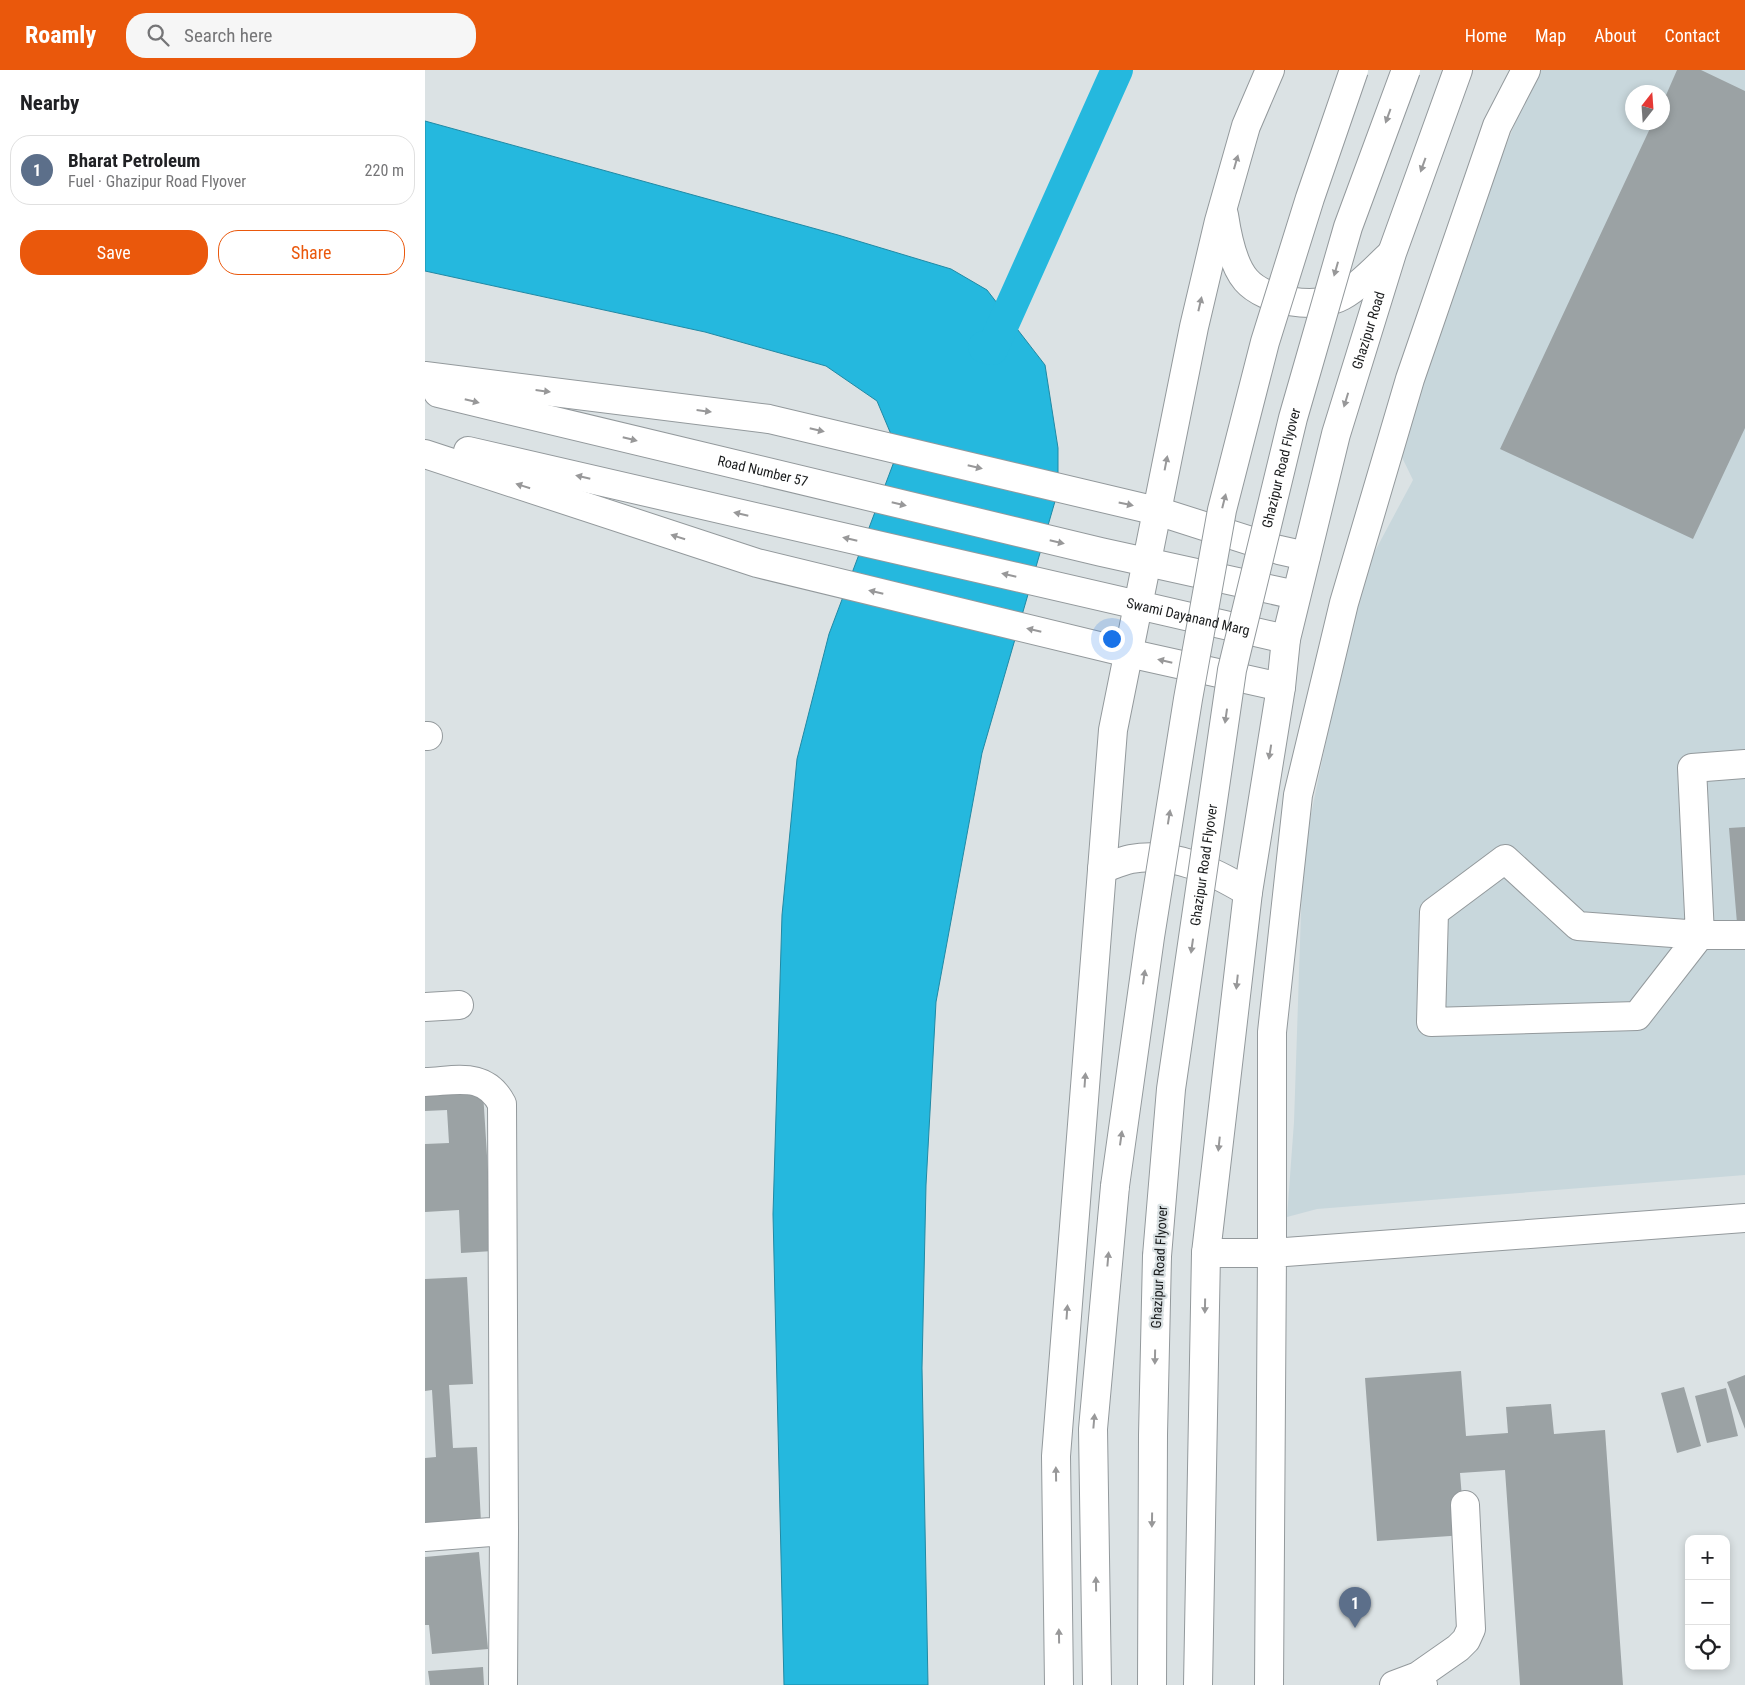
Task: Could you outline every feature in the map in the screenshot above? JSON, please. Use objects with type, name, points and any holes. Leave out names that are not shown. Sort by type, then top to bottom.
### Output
[{"type":"main road","points":[[1059,1685],[1056,1456],[1113,730],[1194,327],[1246,126],[1270,70]]},
{"type":"main road","points":[[1097,1685],[1093,1429],[1115,1186],[1150,937],[1188,699],[1222,510],[1265,342],[1310,198],[1354,70]]},
{"type":"main road","name":"Ghazipur Road Flyover","points":[[1152,1685],[1153,1435],[1157,1256],[1171,1089],[1232,670],[1293,418],[1343,246],[1406,70]]},
{"type":"main road","name":"Ghazipur Road","points":[[1198,1685],[1207,1254],[1248,892],[1281,687],[1286,639],[1336,434],[1392,253],[1458,70]]},
{"type":"main road","points":[[1269,1685],[1272,1032],[1298,795],[1344,603],[1410,379],[1497,126],[1526,70]]},
{"type":"main road","points":[[1223,209],[1226,231],[1232,250],[1239,269],[1246,280],[1262,292],[1297,302],[1318,303],[1341,296],[1359,284],[1392,253]]},
{"type":"main road","points":[[425,376],[769,419],[1157,511],[1279,550],[1306,556]]},
{"type":"main road","name":"Road Number 57","points":[[425,390],[1147,562]]},
{"type":"main road","name":"Swami Dayanand Marg","points":[[425,441],[1286,639]]},
{"type":"main road","points":[[425,454],[757,563],[1281,687]]},
{"type":"main road","points":[[1147,562],[1296,595]]},
{"type":"main road","points":[[1745,764],[1692,768],[1700,936],[1637,1016],[1431,1022],[1433,912],[1505,859],[1578,926],[1700,936],[1745,935]]},
{"type":"main road","points":[[1101,869],[1131,859],[1157,858],[1190,863],[1222,876],[1248,892]]},
{"type":"main road","points":[[425,1007],[459,1005]]},
{"type":"main road","points":[[425,1082],[473,1080],[486,1085],[496,1093],[502,1104],[503,1685]]},
{"type":"main road","points":[[1207,1254],[1272,1253],[1743,1225]]},
{"type":"main road","points":[[1412,1682],[1458,1648],[1466,1640],[1471,1629],[1465,1504]]},
{"type":"main road","points":[[425,1537],[504,1531]]},
{"type":"shaded area","points":[[1539,70],[1745,70],[1745,1175],[1317,1209],[1287,1217],[1294,1122],[1303,853],[1328,732],[1351,596],[1413,480],[1397,447],[1474,228],[1524,100]]},
{"type":"water","points":[[425,121],[838,235],[951,269],[987,290],[1045,365],[1058,448],[1058,491],[982,753],[936,1002],[926,1185],[922,1368],[928,1685],[784,1685],[773,1214],[782,915],[797,759],[829,634],[898,451],[877,401],[826,366],[705,332],[425,271]]},
{"type":"building","points":[[1677,70],[1701,70],[1745,91],[1745,428],[1693,539],[1500,449],[1649,130],[1670,130],[1670,86]]},
{"type":"building","points":[[1745,827],[1745,934],[1738,935],[1729,828]]},
{"type":"building","points":[[483,1092],[493,1251],[461,1253],[459,1210],[425,1212],[425,1144],[449,1143],[447,1110],[425,1111],[425,1095]]},
{"type":"building","points":[[467,1277],[473,1384],[449,1385],[453,1448],[477,1447],[481,1522],[425,1527],[425,1458],[436,1457],[432,1390],[425,1391],[425,1279]]},
{"type":"building","points":[[1461,1371],[1466,1436],[1508,1433],[1506,1407],[1551,1404],[1554,1434],[1605,1430],[1623,1685],[1520,1685],[1505,1470],[1460,1473],[1465,1535],[1377,1541],[1365,1378]]},
{"type":"building","points":[[1745,1375],[1745,1429],[1727,1382]]},
{"type":"building","points":[[1684,1387],[1701,1446],[1677,1453],[1661,1393]]},
{"type":"building","points":[[1726,1388],[1738,1436],[1707,1443],[1695,1396]]},
{"type":"building","points":[[479,1552],[488,1649],[432,1654],[429,1625],[425,1625],[425,1557]]},
{"type":"building","points":[[483,1667],[484,1685],[430,1685],[428,1671]]},
{"type":"waterway","points":[[984,347],[992,349],[1117,70]]},
{"type":"place","name":"Bharat Petroleum","points":[[1355,1628]]}]
